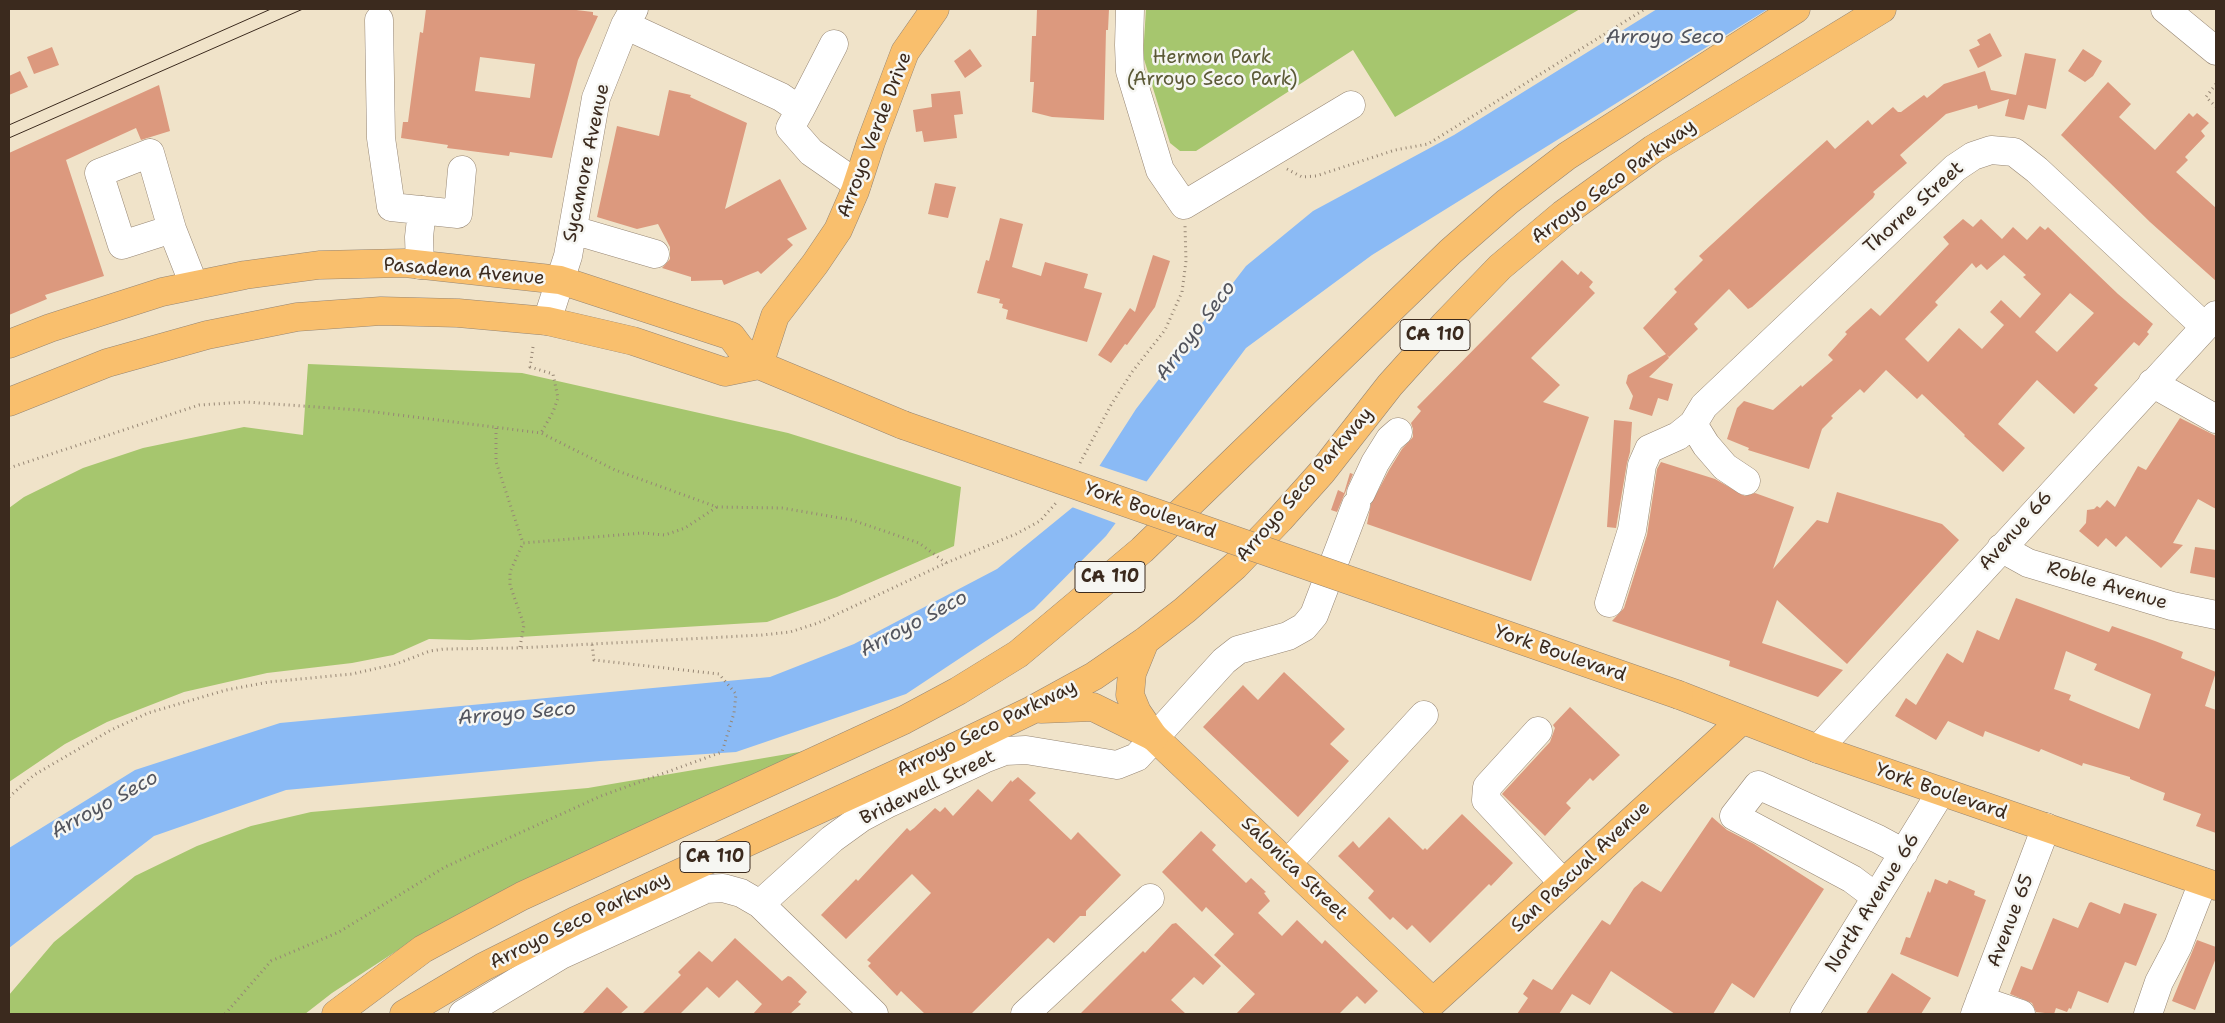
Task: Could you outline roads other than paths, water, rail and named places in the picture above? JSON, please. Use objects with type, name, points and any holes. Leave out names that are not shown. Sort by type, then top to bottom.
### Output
[{"type":"main road","name":"Arroyo Verde Drive","points":[[759,365],[775,316],[815,264],[838,230],[858,184],[871,142],[904,52],[935,9]]},
{"type":"main road","name":"CA 110","points":[[336,1014],[423,949],[522,896],[904,720],[958,691],[1018,654],[1142,550],[1450,252],[1507,202],[1567,156],[1796,9]]},
{"type":"main road","name":"Arroyo Seco Parkway","points":[[404,1014],[483,967],[575,921],[954,748],[1032,710],[1094,676],[1145,641],[1185,610],[1221,578],[1280,519],[1322,472],[1396,378],[1444,324],[1500,267],[1563,214],[1653,149],[1882,9]]},
{"type":"main road","name":"Pasadena Avenue","points":[[9,344],[50,328],[162,292],[245,274],[319,265],[420,265],[560,280],[730,336],[759,365],[903,425]]},
{"type":"main road","points":[[9,402],[107,363],[207,335],[297,317],[391,312],[458,313],[547,321],[633,341],[725,372],[759,365]]},
{"type":"main road","name":"York Boulevard","points":[[903,425],[1678,695],[1818,749],[2210,884]]},
{"type":"main road","points":[[1145,641],[1132,674],[1130,695],[1154,737]]},
{"type":"main road","points":[[1032,710],[1093,707],[1154,737]]},
{"type":"main road","name":"San Pascual Avenue","points":[[1426,1008],[1742,720]]},
{"type":"main road","name":"Salonica Street","points":[[1154,737],[1288,863],[1426,1008]]},
{"type":"street","points":[[1130,9],[1130,71],[1160,170],[1184,205],[1351,105]]},
{"type":"street","points":[[2165,9],[2216,51]]},
{"type":"street","points":[[630,17],[781,97],[800,110]]},
{"type":"street","name":"Sycamore Avenue","points":[[547,321],[573,230],[596,98],[630,17]]},
{"type":"street","points":[[379,20],[381,138],[391,207],[458,214],[462,170]]},
{"type":"street","points":[[834,44],[790,128],[811,152],[858,184]]},
{"type":"street","name":"Thorne Street","points":[[1609,604],[1632,530],[1642,466],[1649,449],[1678,436],[1955,168],[1973,156],[1991,150],[2014,152],[2210,320]]},
{"type":"street","points":[[420,265],[419,237],[422,210]]},
{"type":"street","points":[[172,229],[194,285]]},
{"type":"street","points":[[573,230],[656,254]]},
{"type":"street","name":"Avenue 66","points":[[1818,749],[2210,320]]},
{"type":"street","points":[[2152,383],[2216,419]]},
{"type":"street","points":[[1698,415],[1706,445],[1725,467],[1746,481]]},
{"type":"street","name":"Bridewell Street","points":[[760,904],[832,839],[860,818],[984,759],[1005,751],[1026,750],[1117,765],[1137,757],[1224,661],[1238,650],[1288,636],[1304,627],[1314,615],[1358,499],[1375,463],[1390,439],[1398,432]]},
{"type":"street","name":"Roble Avenue","points":[[2001,548],[2028,563],[2172,606],[2216,615]]},
{"type":"street","points":[[1288,863],[1424,715]]},
{"type":"street","points":[[1538,731],[1487,787],[1486,800],[1563,883]]},
{"type":"street","points":[[1876,897],[1852,880],[1734,816],[1758,785],[1878,839],[1904,853]]},
{"type":"street","name":"North Avenue 66","points":[[1804,1014],[1941,792]]},
{"type":"street","name":"Avenue 65","points":[[1978,1007],[2046,827]]},
{"type":"street","points":[[2148,1014],[2159,982],[2210,884]]},
{"type":"street","points":[[463,1014],[561,955],[706,889],[723,888],[741,893],[760,904],[867,1012]]},
{"type":"street","points":[[1025,1014],[1150,898]]},
{"type":"street","points":[[1978,1007],[2020,1014]]},
{"type":"water","name":"Arroyo Seco","points":[[1657,9],[1768,9],[1372,255],[1246,348],[1106,536],[1034,609],[906,694],[736,752],[600,761],[286,790],[154,836],[9,948],[9,848],[135,770],[280,723],[770,677],[854,644],[997,569],[1073,507],[1136,409],[1246,266],[1313,211],[1454,135]]},
{"type":"tram line","points":[[9,125],[271,9]]},
{"type":"tram line","points":[[9,138],[303,9]]},
{"type":"park label","name":"Hermon Park (Arroyo Seco Park)","points":[[1212,69]]}]
